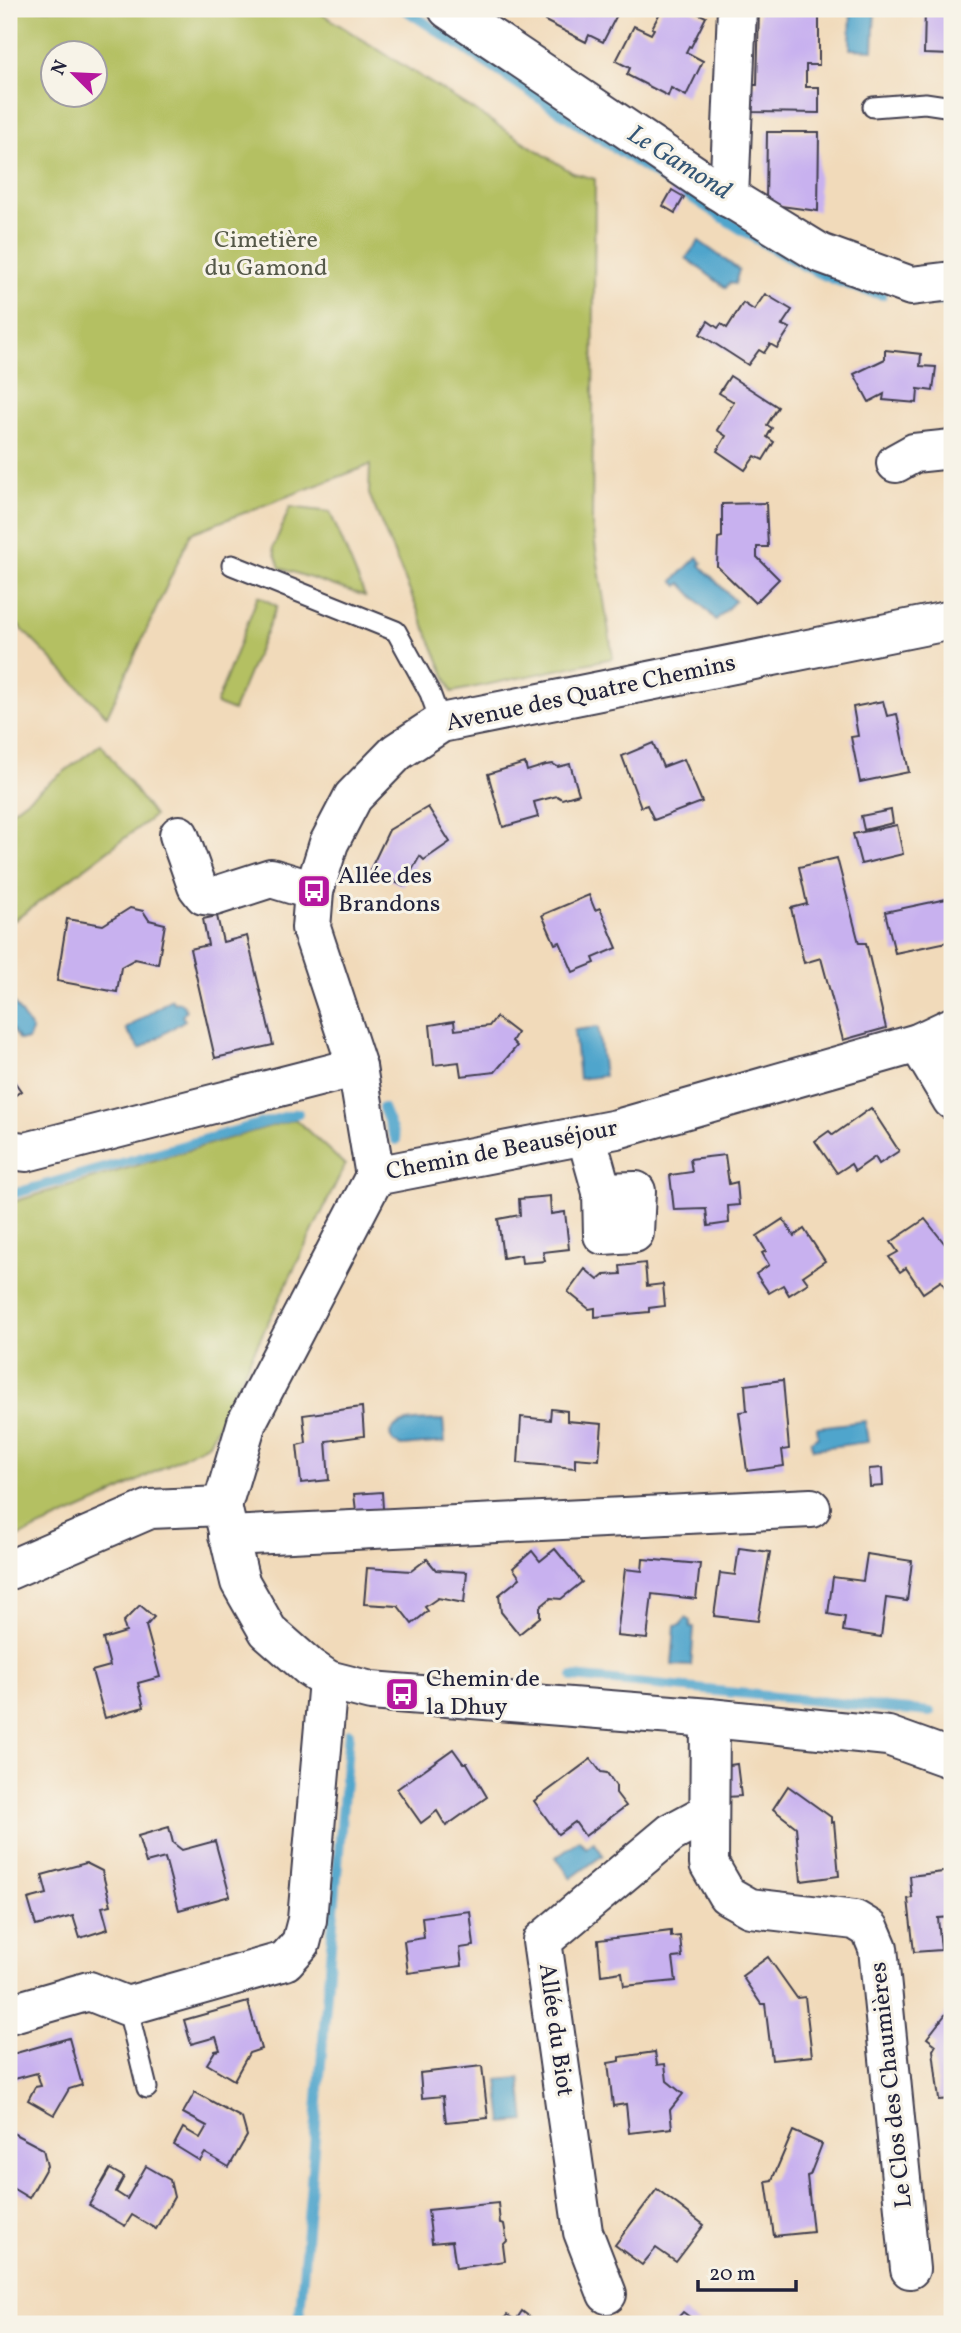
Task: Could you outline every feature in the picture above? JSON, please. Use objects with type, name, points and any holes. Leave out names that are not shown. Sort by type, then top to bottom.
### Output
[{"type":"street","points":[[448,9],[729,198],[820,253],[911,286],[952,281]]},
{"type":"street","points":[[729,198],[737,9]]},
{"type":"street","points":[[896,463],[914,453],[952,449]]},
{"type":"street","name":"Avenue des Quatre Chemins","points":[[375,1176],[357,1067],[311,928],[314,891],[329,843],[354,797],[397,752],[441,723],[952,620]]},
{"type":"street","points":[[179,835],[197,886],[204,895],[215,896],[271,878],[314,891]]},
{"type":"street","name":"Chemin de Beauséjour","points":[[225,1521],[247,1422],[375,1176],[617,1129],[918,1042],[952,1027]]},
{"type":"street","points":[[918,1042],[952,1100]]},
{"type":"street","points":[[9,1150],[26,1152],[357,1067]]},
{"type":"street","points":[[586,1135],[602,1192]]},
{"type":"street","points":[[9,1570],[150,1509],[225,1521],[811,1508]]},
{"type":"street","points":[[225,1521],[240,1583],[268,1631],[309,1667],[328,1679],[371,1691],[710,1718],[888,1736],[952,1759]]},
{"type":"street","points":[[9,2014],[89,1991],[127,2006],[285,1961],[301,1943],[307,1920],[328,1679]]},
{"type":"street","points":[[708,1813],[710,1718]]},
{"type":"street","name":"Le Clos des Chaumières","points":[[708,1813],[709,1864],[727,1895],[750,1908],[855,1920],[870,1929],[874,1938],[878,1948],[910,2269]]},
{"type":"street","name":"Allée du Biot","points":[[607,2294],[583,2232],[542,1941],[671,1833],[708,1813]]},
{"type":"lane","points":[[873,107],[925,103],[952,107]]},
{"type":"lane","points":[[232,565],[396,631],[430,693],[441,723]]},
{"type":"lane","points":[[127,2006],[147,2088]]},
{"type":"green space","name":"Cimetière du Gamond","points":[[9,9],[314,9],[573,173],[595,179],[592,524],[613,658],[452,692],[369,494],[370,465],[191,533],[107,716],[9,616]]},
{"type":"green space","points":[[290,507],[330,512],[365,596],[280,568],[273,548]]},
{"type":"green space","points":[[258,596],[277,606],[233,711],[216,704]]},
{"type":"green space","points":[[101,744],[154,816],[15,920],[9,912],[9,813]]},
{"type":"green space","points":[[295,1119],[345,1165],[209,1443],[98,1502],[9,1541],[9,1203]]},
{"type":"water","points":[[851,9],[875,9],[873,50],[850,49]]},
{"type":"water","points":[[699,241],[739,270],[735,284],[729,283],[726,288],[686,258]]},
{"type":"water","points":[[697,557],[702,563],[700,565],[735,601],[716,620],[681,583],[678,586],[673,581]]},
{"type":"water","points":[[171,999],[184,1006],[186,1011],[182,1016],[185,1020],[140,1049],[126,1029]]},
{"type":"water","points":[[13,1002],[32,1030],[28,1040],[19,1040],[9,1025],[9,1005]]},
{"type":"water","points":[[598,1027],[604,1076],[579,1079],[574,1030]]},
{"type":"water","points":[[443,1420],[445,1442],[402,1446],[394,1443],[390,1436],[392,1430],[404,1423]]},
{"type":"water","points":[[865,1421],[868,1442],[813,1449],[811,1441],[818,1436],[817,1427]]},
{"type":"water","points":[[686,1618],[691,1621],[690,1627],[694,1627],[691,1666],[672,1665],[675,1626],[680,1625]]},
{"type":"water","points":[[579,1840],[586,1848],[594,1842],[603,1855],[571,1878],[556,1857]]},
{"type":"water","points":[[520,2078],[525,2121],[503,2123],[498,2080]]},
{"type":"building","points":[[537,9],[620,9],[603,42],[589,35],[586,42],[545,21],[548,14]]},
{"type":"building","points":[[662,9],[689,9],[706,17],[686,52],[703,61],[686,96],[671,88],[668,96],[627,75],[630,68],[616,61],[634,26],[651,34]]},
{"type":"building","points":[[759,9],[819,9],[819,65],[806,65],[806,87],[819,87],[819,113],[750,112],[750,85],[757,85]]},
{"type":"building","points":[[925,9],[952,9],[952,55],[924,54]]},
{"type":"building","points":[[767,132],[819,132],[818,211],[766,204]]},
{"type":"building","points":[[672,190],[684,197],[675,213],[663,206]]},
{"type":"building","points":[[765,294],[792,310],[782,325],[790,328],[777,348],[770,344],[764,353],[759,350],[748,365],[700,334],[708,321],[718,328],[721,324],[727,328],[743,303],[754,310]]},
{"type":"building","points":[[885,350],[921,354],[920,366],[936,367],[933,391],[918,389],[917,403],[883,400],[884,394],[869,402],[854,374],[885,359]]},
{"type":"building","points":[[730,376],[778,407],[767,425],[772,428],[767,437],[774,442],[763,460],[755,456],[745,470],[717,451],[726,436],[717,430],[734,402],[719,393]]},
{"type":"building","points":[[766,503],[768,547],[757,547],[757,557],[779,579],[755,603],[717,566],[718,538],[722,537],[722,504]]},
{"type":"building","points":[[883,701],[887,716],[897,714],[909,772],[860,782],[851,737],[858,736],[853,707]]},
{"type":"building","points":[[653,743],[663,767],[684,759],[702,802],[654,820],[647,805],[641,807],[622,756]]},
{"type":"building","points":[[525,763],[527,771],[546,765],[553,764],[558,767],[570,764],[579,794],[534,802],[538,817],[503,827],[488,774]]},
{"type":"building","points":[[428,807],[450,842],[424,860],[420,856],[403,886],[370,870],[389,830]]},
{"type":"building","points":[[891,810],[893,823],[864,830],[861,816]]},
{"type":"building","points":[[897,825],[903,854],[861,864],[853,834]]},
{"type":"building","points":[[837,858],[859,943],[866,943],[886,1028],[843,1040],[821,958],[804,963],[791,908],[807,904],[799,867]]},
{"type":"building","points":[[589,895],[595,910],[600,908],[617,948],[593,958],[595,963],[573,972],[560,942],[555,944],[542,915]]},
{"type":"building","points":[[951,898],[952,941],[895,953],[885,912]]},
{"type":"building","points":[[130,908],[143,911],[149,920],[165,924],[158,964],[135,959],[121,967],[117,992],[57,981],[67,919],[103,925]]},
{"type":"building","points":[[217,916],[223,942],[247,936],[273,1045],[215,1058],[190,949],[208,945],[203,919]]},
{"type":"building","points":[[496,1017],[517,1033],[512,1041],[517,1046],[495,1072],[461,1076],[459,1062],[434,1065],[430,1025],[454,1021],[455,1030],[489,1026]]},
{"type":"building","points":[[9,1074],[21,1091],[9,1100]]},
{"type":"building","points":[[871,1108],[899,1151],[879,1164],[875,1157],[855,1171],[851,1164],[837,1173],[815,1141],[829,1131],[833,1135]]},
{"type":"building","points":[[725,1155],[729,1184],[737,1182],[739,1205],[728,1206],[729,1223],[708,1226],[706,1209],[674,1210],[670,1175],[692,1172],[690,1159]]},
{"type":"building","points":[[550,1196],[551,1214],[565,1212],[569,1249],[543,1252],[545,1261],[522,1263],[521,1255],[503,1258],[498,1219],[520,1215],[519,1199]]},
{"type":"building","points":[[783,1219],[794,1236],[804,1229],[825,1261],[803,1276],[808,1283],[789,1295],[783,1285],[769,1293],[756,1274],[769,1265],[762,1253],[766,1251],[757,1236]]},
{"type":"building","points":[[925,1219],[945,1244],[952,1239],[952,1283],[945,1287],[941,1281],[923,1293],[906,1268],[900,1272],[889,1257],[898,1252],[891,1242]]},
{"type":"building","points":[[645,1263],[647,1286],[663,1284],[665,1306],[649,1308],[649,1312],[595,1317],[595,1308],[589,1309],[568,1292],[585,1269],[598,1280],[604,1275],[621,1274],[620,1266]]},
{"type":"building","points":[[783,1380],[789,1449],[782,1450],[784,1466],[747,1471],[739,1412],[747,1411],[745,1385]]},
{"type":"building","points":[[362,1407],[364,1436],[326,1441],[329,1480],[301,1483],[297,1445],[306,1443],[303,1415]]},
{"type":"building","points":[[551,1409],[567,1411],[567,1421],[602,1424],[599,1460],[575,1458],[575,1468],[518,1463],[521,1417],[550,1420]]},
{"type":"building","points":[[882,1468],[883,1486],[870,1487],[869,1469]]},
{"type":"building","points":[[382,1492],[383,1509],[356,1511],[354,1494]]},
{"type":"building","points":[[739,1548],[770,1552],[758,1621],[714,1616],[720,1573],[735,1575]]},
{"type":"building","points":[[555,1549],[582,1582],[561,1599],[551,1598],[540,1607],[540,1617],[519,1634],[501,1612],[499,1595],[520,1578],[513,1568],[532,1551],[540,1561]]},
{"type":"building","points":[[867,1554],[912,1561],[907,1601],[886,1598],[881,1637],[843,1631],[845,1617],[828,1614],[833,1577],[863,1581]]},
{"type":"building","points":[[427,1559],[436,1570],[467,1572],[464,1603],[438,1598],[425,1607],[428,1611],[412,1624],[398,1606],[364,1604],[367,1568],[411,1571]]},
{"type":"building","points":[[643,1559],[700,1564],[696,1599],[652,1594],[647,1639],[617,1636],[625,1569],[642,1571]]},
{"type":"building","points":[[140,1605],[154,1617],[146,1626],[160,1677],[138,1683],[144,1707],[105,1718],[92,1671],[110,1666],[103,1639],[126,1632],[123,1622]]},
{"type":"building","points":[[453,1749],[463,1763],[467,1763],[487,1797],[446,1826],[437,1811],[421,1823],[397,1789]]},
{"type":"building","points":[[591,1759],[601,1772],[607,1773],[616,1786],[616,1793],[626,1806],[585,1836],[575,1822],[558,1834],[534,1801]]},
{"type":"building","points":[[737,1764],[741,1796],[727,1797],[723,1766]]},
{"type":"building","points":[[788,1786],[831,1817],[831,1823],[834,1822],[839,1876],[801,1881],[796,1827],[773,1809]]},
{"type":"building","points":[[169,1827],[173,1843],[182,1850],[215,1841],[230,1896],[179,1910],[165,1858],[146,1863],[138,1836]]},
{"type":"building","points":[[86,1863],[102,1871],[111,1905],[102,1907],[108,1929],[80,1938],[73,1916],[36,1926],[28,1899],[47,1894],[42,1875]]},
{"type":"building","points":[[952,1871],[952,1917],[938,1918],[941,1950],[914,1952],[908,1899],[912,1898],[910,1876]]},
{"type":"building","points":[[470,1911],[474,1946],[460,1948],[462,1966],[408,1973],[404,1941],[424,1938],[422,1917]]},
{"type":"building","points":[[671,1931],[671,1937],[680,1936],[682,1957],[673,1958],[676,1981],[624,1986],[622,1972],[601,1975],[598,1940]]},
{"type":"building","points":[[768,1957],[797,1998],[805,1997],[812,2056],[772,2060],[765,2004],[761,2004],[742,1976]]},
{"type":"building","points":[[248,2002],[261,2049],[249,2053],[234,2080],[207,2064],[215,2051],[220,2050],[216,2037],[191,2044],[184,2020]]},
{"type":"building","points":[[952,2006],[952,2099],[939,2100],[933,2050],[936,2045],[927,2038]]},
{"type":"building","points":[[69,2038],[82,2085],[69,2089],[54,2115],[28,2100],[35,2087],[41,2086],[37,2073],[11,2080],[9,2055]]},
{"type":"building","points":[[655,2052],[657,2065],[665,2064],[667,2081],[683,2094],[670,2110],[672,2128],[629,2133],[626,2104],[613,2106],[608,2063],[620,2061],[620,2057]]},
{"type":"building","points":[[482,2066],[488,2118],[446,2122],[443,2096],[422,2098],[420,2073]]},
{"type":"building","points":[[195,2092],[242,2118],[247,2136],[229,2167],[205,2153],[200,2161],[174,2145],[183,2128],[200,2138],[207,2126],[183,2113]]},
{"type":"building","points":[[9,2131],[43,2149],[47,2166],[29,2198],[9,2186]]},
{"type":"building","points":[[793,2131],[822,2144],[810,2175],[807,2176],[813,2232],[774,2236],[766,2181],[772,2180]]},
{"type":"building","points":[[146,2166],[170,2180],[174,2197],[156,2229],[132,2215],[125,2226],[89,2205],[110,2169],[124,2177],[116,2192],[127,2199]]},
{"type":"building","points":[[657,2189],[704,2225],[676,2262],[656,2248],[642,2265],[615,2245]]},
{"type":"building","points":[[498,2203],[500,2223],[504,2224],[507,2241],[503,2245],[505,2261],[456,2268],[452,2241],[432,2243],[428,2210]]},
{"type":"building","points":[[522,2311],[539,2324],[500,2324],[507,2315],[516,2320]]},
{"type":"building","points":[[683,2312],[699,2324],[672,2324]]},
{"type":"waterway","name":"Le Gamond","points":[[404,9],[779,253],[829,278],[882,295]]},
{"type":"waterway","name":"Le Gamond","points":[[935,301],[952,301]]},
{"type":"waterway","points":[[383,1108],[396,1140]]},
{"type":"waterway","points":[[9,1195],[298,1113]]},
{"type":"waterway","points":[[573,1677],[930,1712]]},
{"type":"waterway","points":[[299,2324],[349,1733]]},
{"type":"place","name":"Allée des Brandons","points":[[314,891]]},
{"type":"place","name":"Chemin de la Dhuy","points":[[402,1694]]}]
